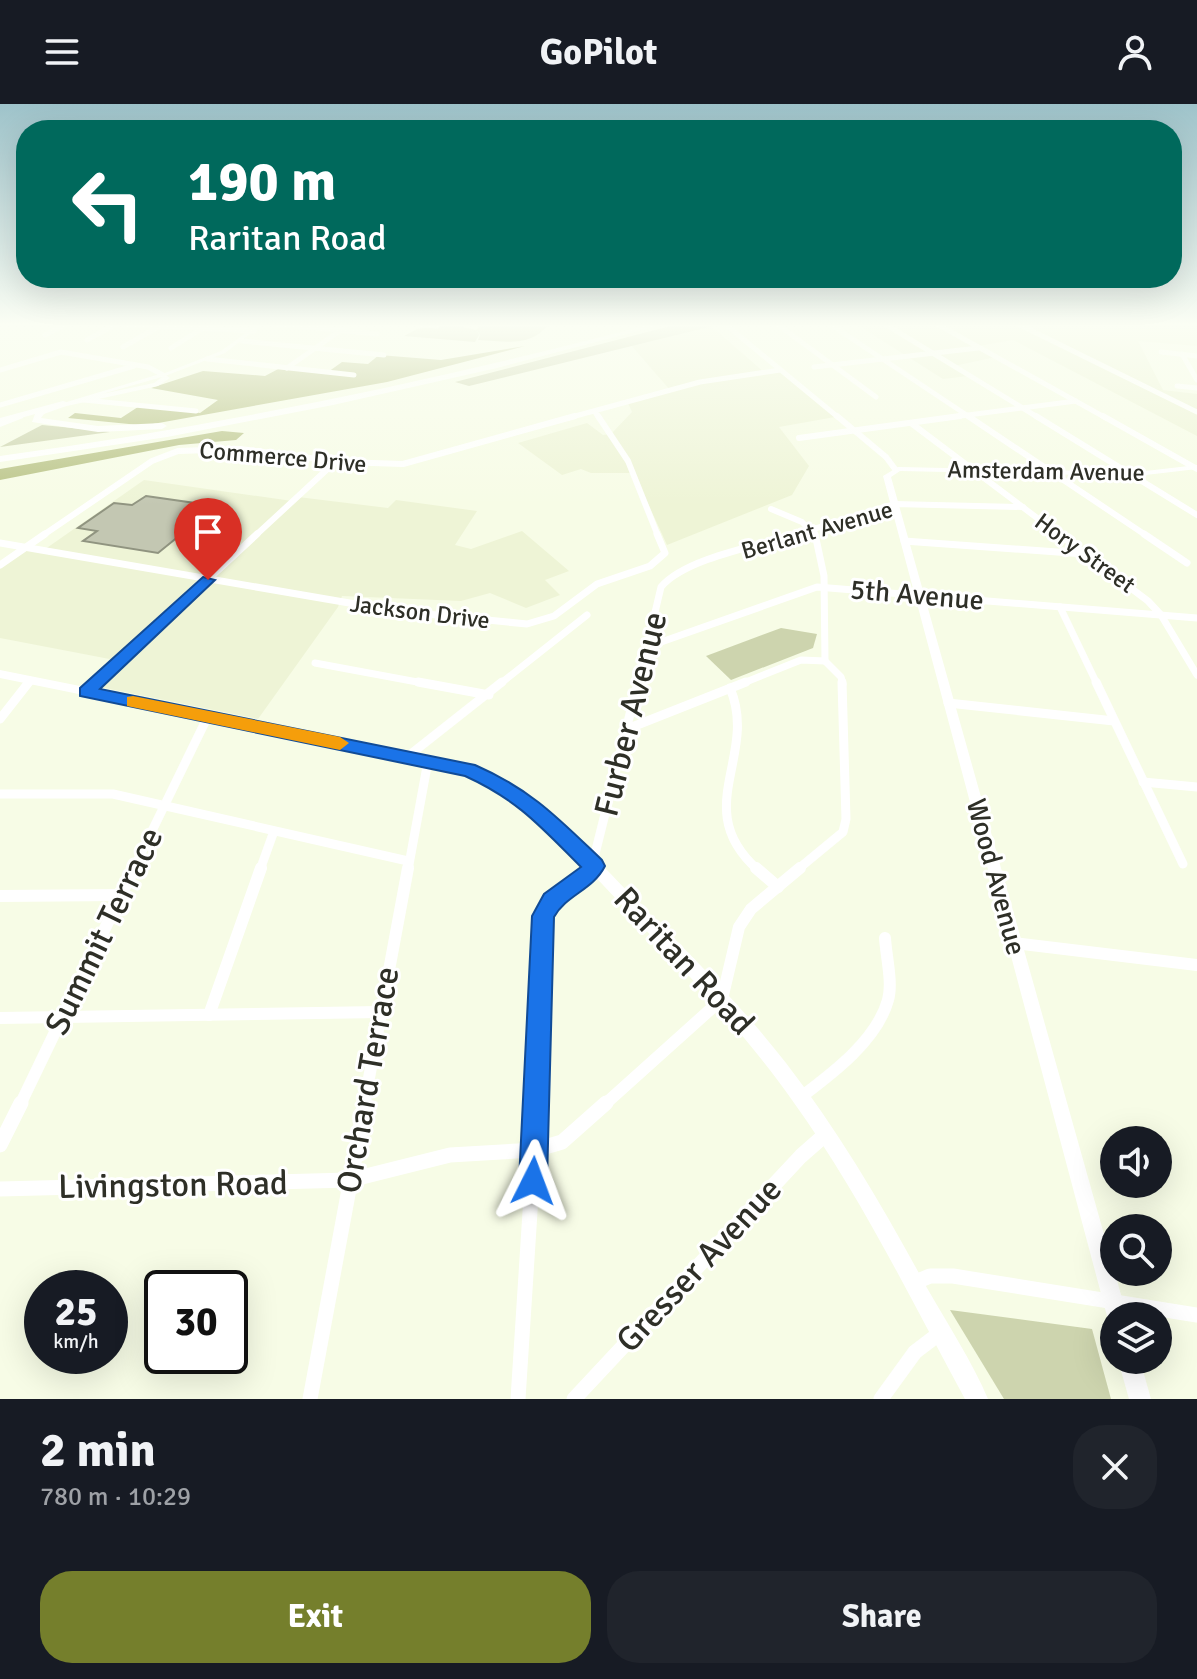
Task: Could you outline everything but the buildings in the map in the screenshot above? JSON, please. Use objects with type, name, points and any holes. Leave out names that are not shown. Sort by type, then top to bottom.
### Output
[{"type":"highway","points":[[0,451],[237,416],[392,384]]},
{"type":"highway","points":[[0,461],[155,437],[422,384]]},
{"type":"highway","points":[[63,404],[41,412],[35,420],[113,430],[237,416]]},
{"type":"highway","points":[[0,423],[63,404]]},
{"type":"main road","points":[[63,404],[130,384]]},
{"type":"main road","points":[[63,404],[116,397],[160,384]]},
{"type":"main road","name":"Amsterdam Avenue","points":[[895,469],[1129,474],[1196,468]]},
{"type":"main road","name":"Wood Avenue","points":[[895,469],[887,476],[894,504],[1112,1302]]},
{"type":"main road","name":"Raritan Road","points":[[0,674],[469,770],[507,787],[542,813],[722,999],[801,1097],[913,1283],[977,1399]]},
{"type":"main road","points":[[1133,1374],[1140,1399]]},
{"type":"street","points":[[57,384],[61,387]]},
{"type":"street","points":[[0,405],[70,384]]},
{"type":"street","name":"Commerce Drive","points":[[0,565],[152,461],[177,450],[211,446],[376,466],[422,461],[689,384]]},
{"type":"street","points":[[798,384],[877,450],[895,469]]},
{"type":"street","points":[[859,384],[876,397]]},
{"type":"street","points":[[920,384],[1187,563]]},
{"type":"street","points":[[983,384],[1197,515]]},
{"type":"street","points":[[1046,384],[1196,468]]},
{"type":"street","points":[[1141,384],[1197,412]]},
{"type":"street","points":[[1177,386],[1197,388]]},
{"type":"street","points":[[116,397],[196,411]]},
{"type":"street","points":[[799,438],[1076,401]]},
{"type":"street","name":"Jackson Drive","points":[[0,543],[405,612],[527,624],[554,616],[597,584],[650,566],[665,553],[628,461],[595,412]]},
{"type":"street","name":"Hory Street","points":[[911,423],[1137,591],[1161,615],[1197,675]]},
{"type":"street","points":[[86,692],[334,463]]},
{"type":"street","name":"Berlant Avenue","points":[[666,581],[687,568],[894,504],[1023,507]]},
{"type":"street","points":[[771,509],[811,529],[818,539],[825,588],[825,661]]},
{"type":"street","points":[[904,541],[1085,554]]},
{"type":"street","name":"Furber Avenue","points":[[594,866],[666,581]]},
{"type":"street","name":"5th Avenue","points":[[647,647],[809,589],[825,588],[1197,618]]},
{"type":"street","points":[[1060,607],[1183,864]]},
{"type":"street","points":[[407,757],[587,615]]},
{"type":"street","points":[[535,1150],[562,1142],[722,999],[739,927],[751,909],[834,841],[843,832],[846,819],[844,689],[841,677],[825,661],[801,660],[627,729]]},
{"type":"street","points":[[315,663],[489,695]]},
{"type":"street","points":[[0,719],[30,680]]},
{"type":"street","points":[[730,688],[739,709],[725,823],[729,839],[749,863],[778,887]]},
{"type":"street","points":[[948,703],[1114,721]]},
{"type":"street","name":"Summit Terrace","points":[[0,1145],[208,716]]},
{"type":"street","name":"Orchard Terrace","points":[[310,1399],[428,761]]},
{"type":"street","points":[[1143,782],[1197,787]]},
{"type":"street","points":[[0,794],[98,793],[164,805],[408,861]]},
{"type":"street","points":[[209,1015],[274,831]]},
{"type":"street","points":[[518,1399],[535,1150],[543,916],[552,901],[585,878],[594,866]]},
{"type":"street","points":[[0,896],[121,895]]},
{"type":"street","points":[[801,1097],[868,1033],[886,1007],[889,998],[885,938]]},
{"type":"street","points":[[1014,943],[1197,965]]},
{"type":"street","points":[[0,1018],[381,1012]]},
{"type":"street","name":"Gresser Avenue","points":[[574,1399],[801,1156],[826,1134]]},
{"type":"street","name":"Livingston Road","points":[[0,1189],[350,1180],[450,1155],[535,1150]]},
{"type":"street","points":[[913,1283],[941,1274],[1100,1306]]},
{"type":"street","points":[[1172,1313],[1197,1315]]},
{"type":"street","points":[[881,1399],[915,1352],[940,1333]]},
{"type":"shaded area","points":[[665,384],[796,384],[835,417],[779,427],[809,466],[792,495],[667,545],[634,473],[591,473],[581,469],[562,475],[518,443],[587,423],[603,435],[611,434],[632,412],[628,403],[670,390]]},
{"type":"shaded area","points":[[1098,384],[1160,384],[1163,390],[1197,394],[1197,436]]},
{"type":"shaded area","points":[[42,425],[103,431],[110,432],[0,447]]},
{"type":"shaded area","points":[[144,480],[292,501],[298,497],[388,508],[396,500],[477,511],[455,545],[471,549],[522,531],[569,571],[545,580],[560,595],[526,608],[490,593],[461,601],[342,596],[338,607],[258,719],[95,686],[120,661],[0,638],[0,564],[22,549],[41,552]]},
{"type":"shaded area","points":[[781,628],[817,634],[813,648],[731,680],[706,656]]},
{"type":"shaded area","points":[[950,1310],[1092,1329],[1100,1358],[1100,1374],[1104,1374],[1111,1399],[1004,1399]]},
{"type":"green space","points":[[162,384],[373,384],[136,427],[139,425],[68,418],[75,413],[121,418],[141,405],[200,413],[218,400],[151,388]]},
{"type":"green space","points":[[222,431],[244,433],[236,440],[179,445],[0,480],[0,469]]},
{"type":"slow traffic","points":[[133,701],[340,743]]},
{"type":"route","points":[[208,580],[86,692],[469,770],[507,787],[531,804],[594,866],[585,878],[552,901],[543,916],[533,1181]]}]
